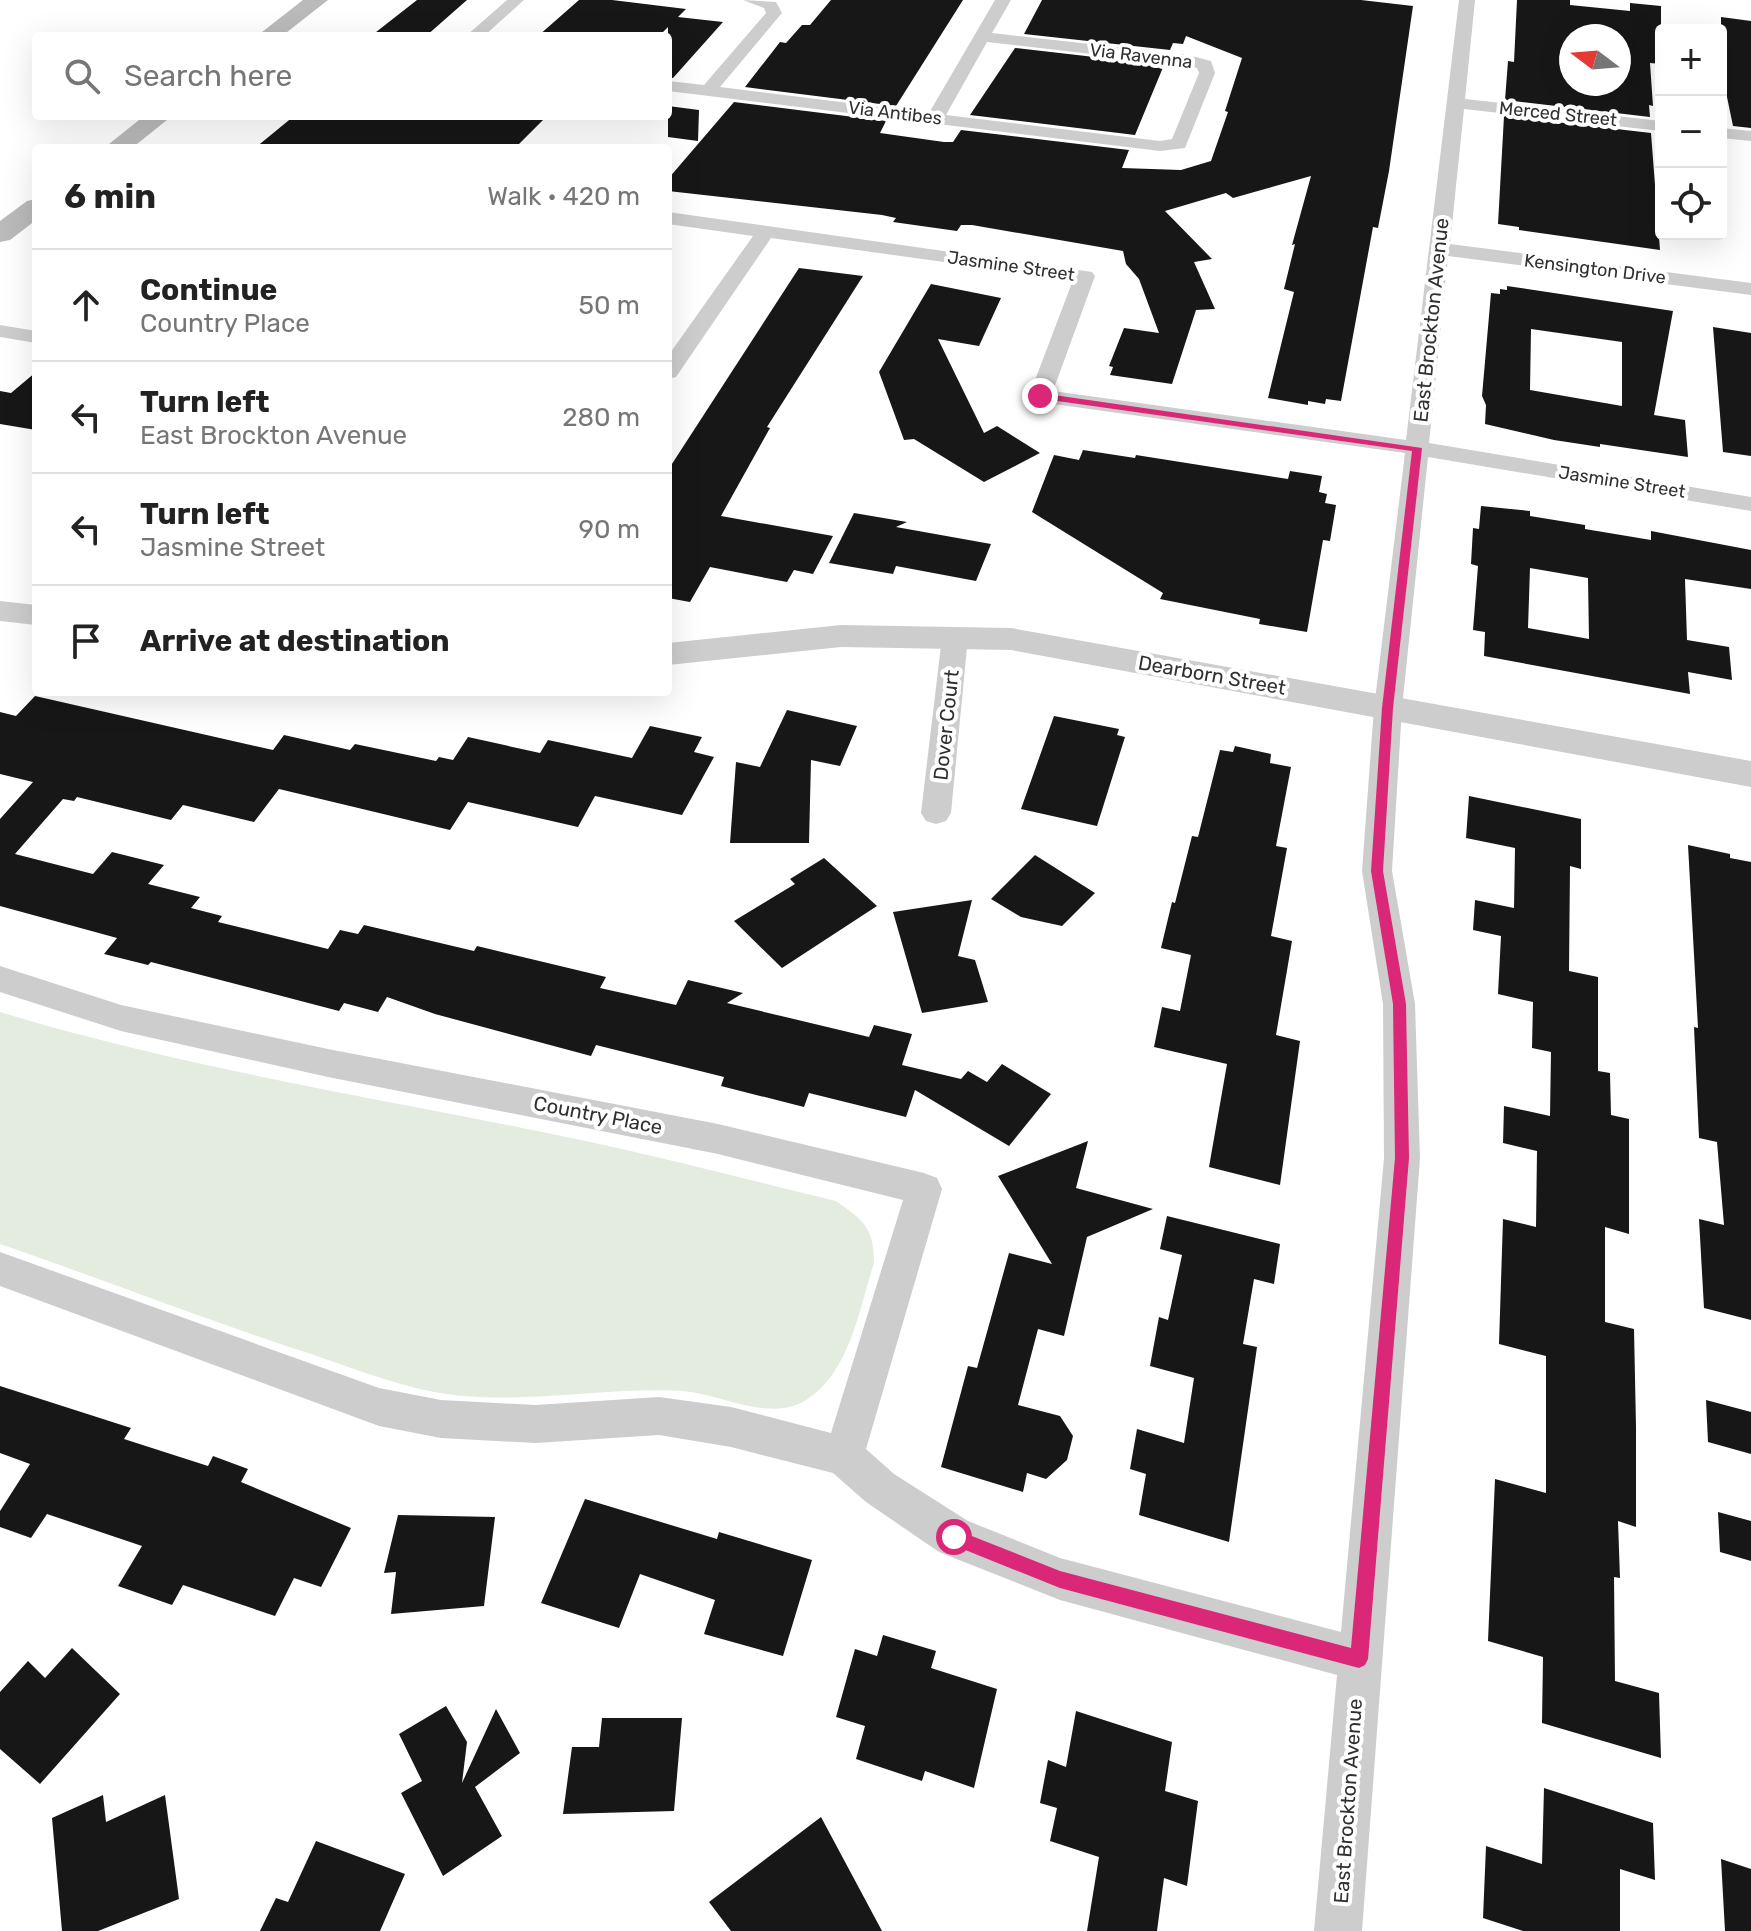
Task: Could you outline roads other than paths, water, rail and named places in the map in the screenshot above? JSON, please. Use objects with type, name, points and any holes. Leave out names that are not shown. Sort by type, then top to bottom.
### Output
[{"type":"main road","points":[[273,32],[317,0]]},
{"type":"main road","points":[[122,144],[154,120]]},
{"type":"main road","points":[[0,234],[32,210]]},
{"type":"street","points":[[479,32],[516,0]]},
{"type":"street","points":[[708,91],[774,13],[770,5],[751,0]]},
{"type":"street","points":[[935,118],[1003,0]]},
{"type":"street","name":"East Brockton Avenue","points":[[1338,1931],[1402,1158],[1399,1004],[1377,871],[1388,708],[1467,0]]},
{"type":"street","name":"Via Ravenna","points":[[982,37],[1188,60],[1205,65],[1207,73],[1179,144],[1122,143]]},
{"type":"street","name":"Via Antibes","points":[[672,86],[1122,143]]},
{"type":"street","name":"Merced Street","points":[[1455,103],[1655,125]]},
{"type":"street","points":[[1727,134],[1751,136]]},
{"type":"street","name":"Jasmine Street","points":[[672,219],[1085,276],[1040,396],[1417,448],[1751,504]]},
{"type":"street","points":[[672,366],[765,232]]},
{"type":"street","name":"Kensington Drive","points":[[1439,249],[1751,289]]},
{"type":"street","points":[[0,331],[32,336]]},
{"type":"street","points":[[0,611],[32,615]]},
{"type":"street","name":"Dearborn Street","points":[[672,654],[841,636],[1011,639],[1751,774]]},
{"type":"street","name":"Dover Court","points":[[936,813],[955,637]]},
{"type":"street","name":"Country Place","points":[[0,979],[121,1018],[328,1063],[718,1139],[924,1189],[844,1456]]},
{"type":"street","points":[[0,1269],[379,1407],[441,1419],[536,1424],[659,1416],[731,1427],[844,1456],[880,1488],[954,1537],[1047,1574],[1359,1659]]}]
